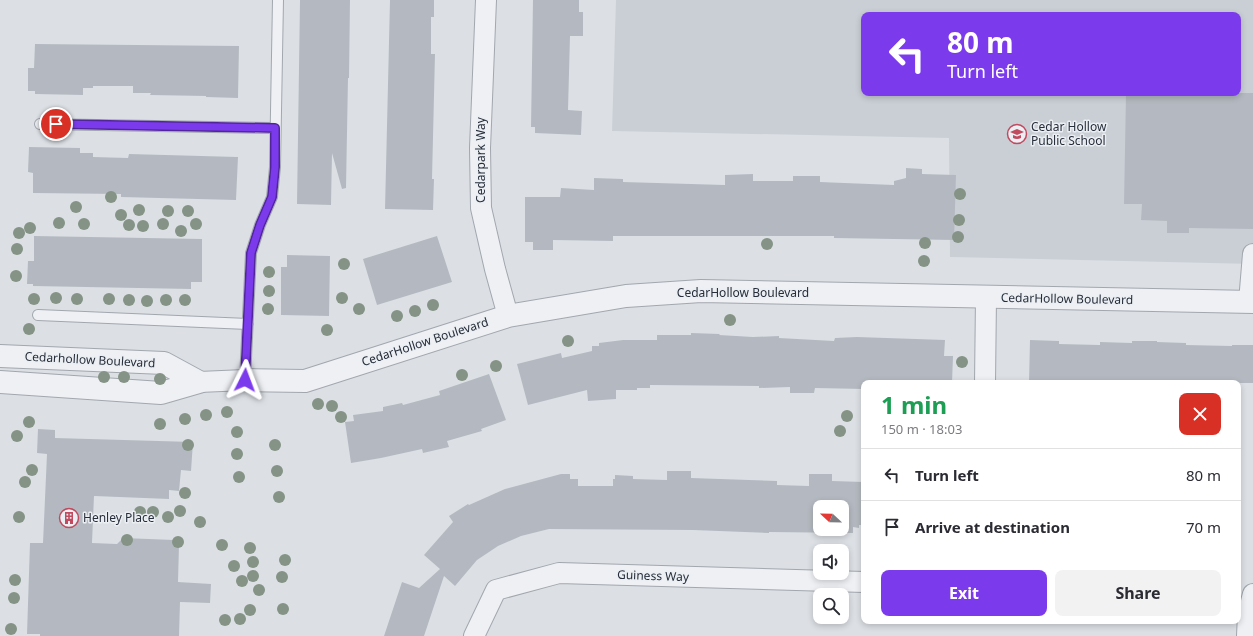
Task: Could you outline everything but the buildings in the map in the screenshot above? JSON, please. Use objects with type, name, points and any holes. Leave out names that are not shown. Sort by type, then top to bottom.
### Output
[{"type":"street","name":"Cedarpark Way","points":[[486,0],[480,148],[481,208],[495,269],[508,316]]},
{"type":"street","points":[[1251,302],[1253,254]]},
{"type":"street","name":"CedarHollow Boulevard","points":[[245,380],[305,381],[508,316],[626,296],[701,291],[1251,302]]},
{"type":"street","points":[[985,380],[986,297]]},
{"type":"street","name":"Cedarhollow Boulevard","points":[[0,356],[164,363],[199,382]]},
{"type":"street","points":[[0,382],[161,393],[199,382],[245,380]]},
{"type":"street","name":"Guiness Way","points":[[474,636],[496,590],[559,573],[861,582]]},
{"type":"street","points":[[1247,636],[1248,614],[1253,594]]},
{"type":"lane","points":[[245,380],[251,253],[260,225],[272,197],[275,167],[278,0]]},
{"type":"lane","points":[[40,124],[275,128]]},
{"type":"lane","points":[[38,315],[248,324]]},
{"type":"shaded area","name":"Cedar Hollow Public School","points":[[616,0],[1253,0],[1253,264],[950,257],[949,138],[612,131]]},
{"type":"place","name":"Cedar Hollow Public School","points":[[1017,134]]},
{"type":"place","name":"Henley Place","points":[[69,518]]},
{"type":"route","points":[[56,124],[275,128],[275,167],[272,197],[260,225],[251,253],[245,380]]}]
